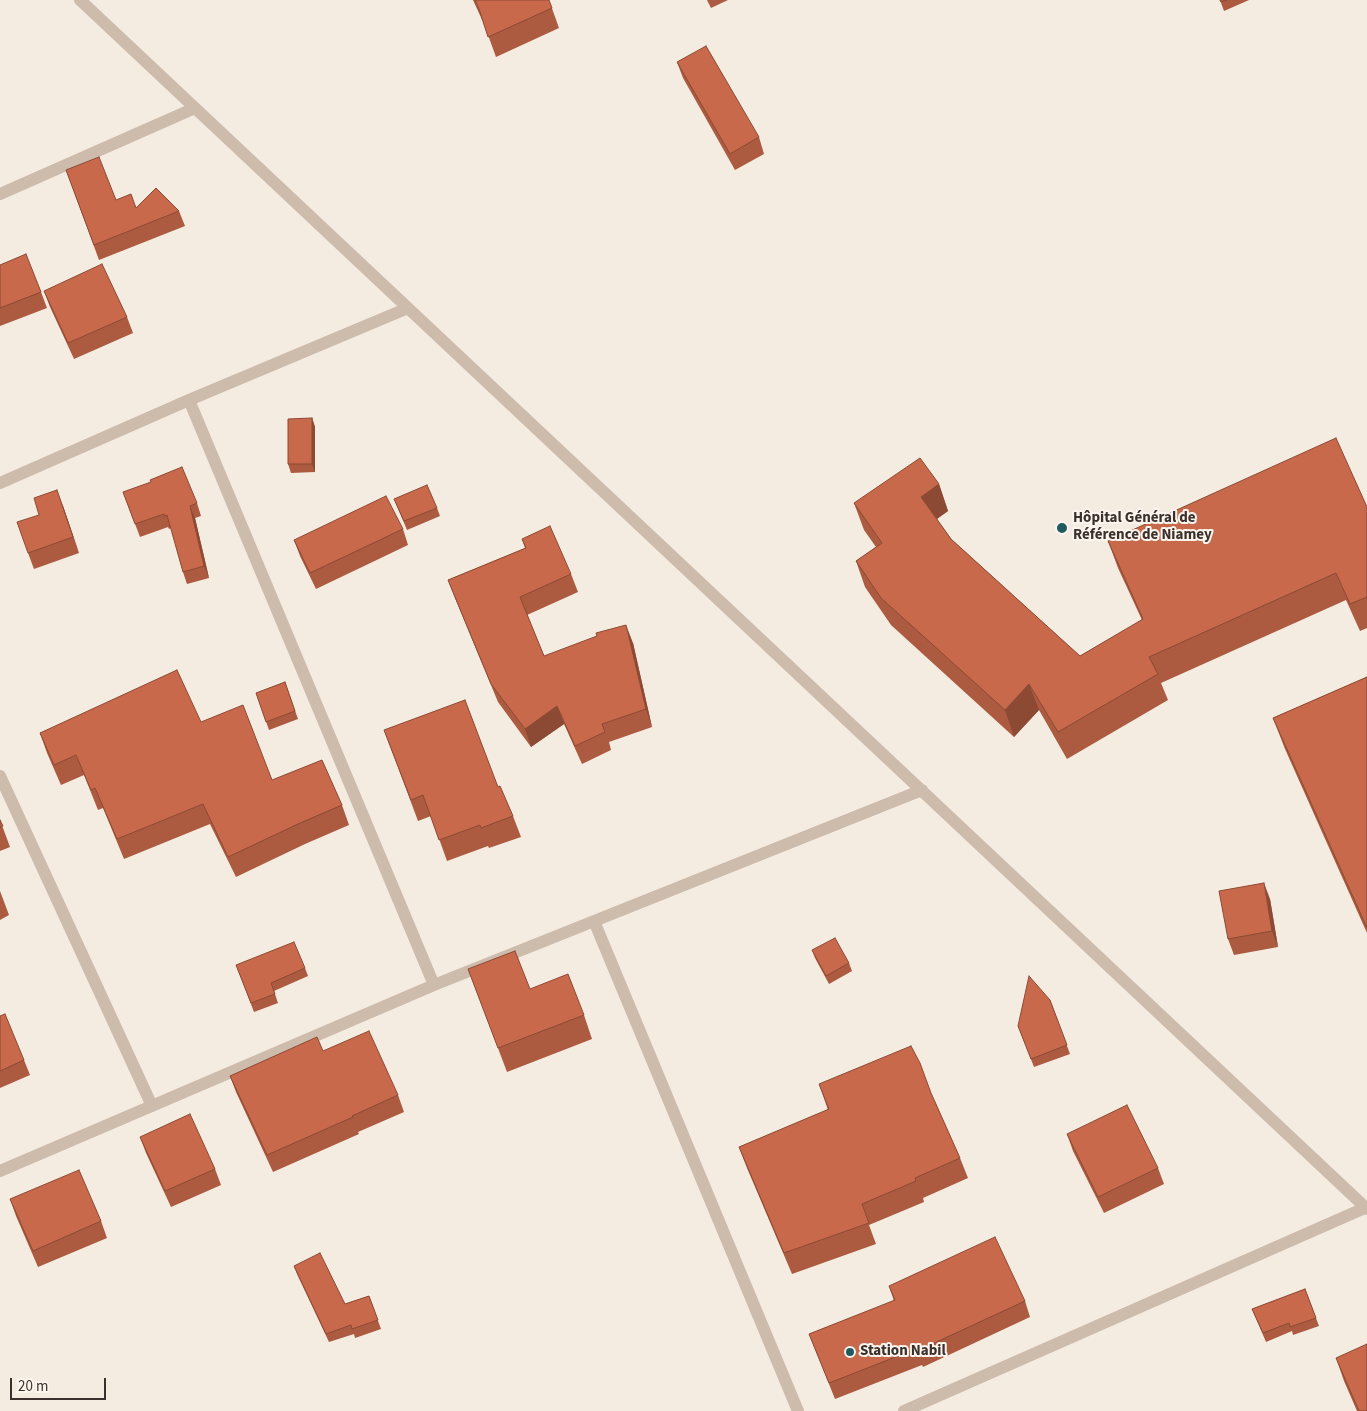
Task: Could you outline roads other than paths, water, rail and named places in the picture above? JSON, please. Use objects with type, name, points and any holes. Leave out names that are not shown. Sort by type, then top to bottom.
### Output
[{"type":"street","points":[[80,0],[1367,1208],[904,1411]]},
{"type":"street","points":[[0,194],[196,108]]},
{"type":"street","points":[[0,483],[189,400],[408,308]]},
{"type":"street","points":[[189,400],[434,985]]},
{"type":"street","points":[[0,776],[152,1106]]},
{"type":"street","points":[[0,1171],[434,985],[922,790]]},
{"type":"street","points":[[594,921],[798,1411]]},
{"type":"place","name":"Hôpital Général de Référence de Niamey","points":[[1062,528]]},
{"type":"place","name":"Station Nabil","points":[[850,1352]]}]
